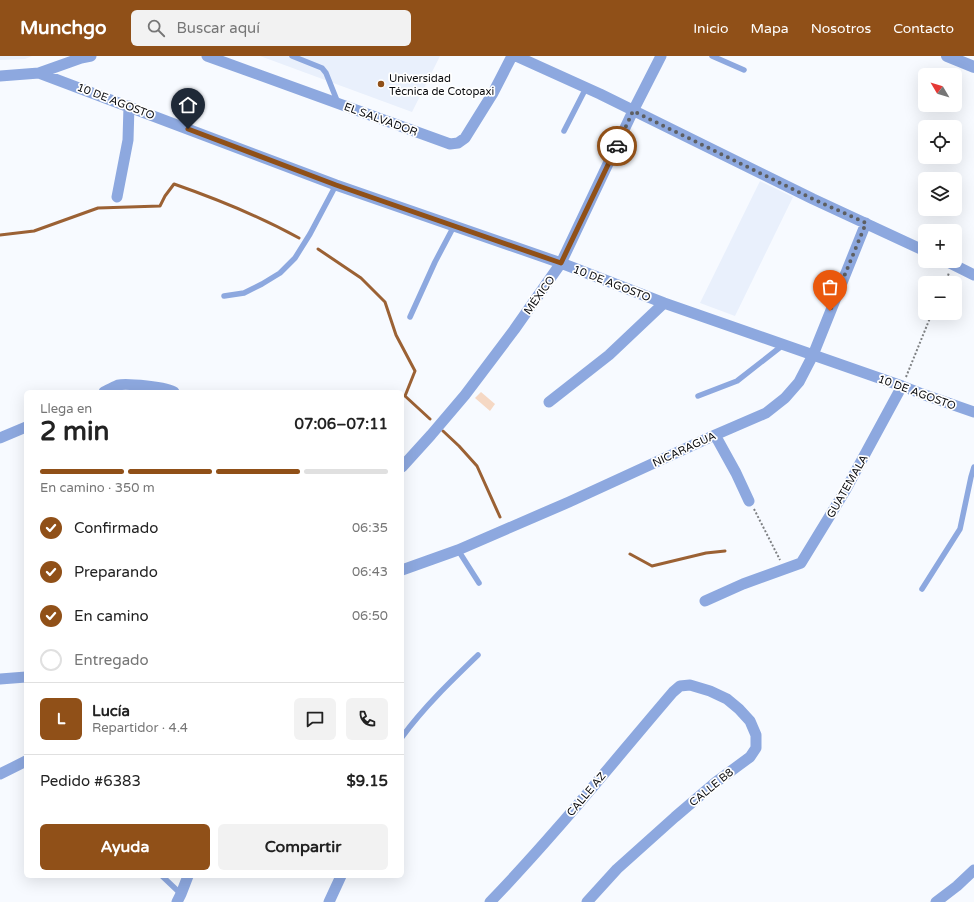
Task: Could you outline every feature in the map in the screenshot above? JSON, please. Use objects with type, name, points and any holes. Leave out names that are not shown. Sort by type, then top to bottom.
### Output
[{"type":"street","points":[[39,73],[90,56]]},
{"type":"street","name":"EL SALVADOR","points":[[207,56],[450,144],[458,144],[465,138],[493,93],[512,56]]},
{"type":"street","points":[[516,56],[586,88],[813,199],[918,248]]},
{"type":"street","name":"MÉXICO","points":[[404,465],[465,395],[514,330],[561,263],[633,111],[661,56]]},
{"type":"street","points":[[947,56],[974,67]]},
{"type":"street","name":"10 DE AGOSTO","points":[[0,76],[39,73],[336,185],[561,263],[664,303],[974,412]]},
{"type":"street","points":[[118,197],[128,140],[129,106]]},
{"type":"street","name":"NICARAGUA","points":[[404,569],[458,550],[569,502],[766,413],[785,398],[798,382],[812,355],[866,223]]},
{"type":"street","points":[[960,268],[974,275]]},
{"type":"street","points":[[549,402],[609,355],[664,303]]},
{"type":"street","points":[[108,390],[119,385],[154,387],[171,390]]},
{"type":"street","name":"GUATEMALA","points":[[705,601],[743,584],[801,563],[845,491],[902,386]]},
{"type":"street","points":[[0,438],[24,428]]},
{"type":"street","points":[[715,435],[736,473],[749,501]]},
{"type":"street","points":[[0,679],[24,677]]},
{"type":"street","name":"CALLE B8","points":[[587,902],[617,869],[675,817],[750,757],[756,748],[756,735],[750,721],[727,699],[710,690],[690,685],[680,686]]},
{"type":"street","name":"CALLE AZ","points":[[490,902],[513,878],[673,692],[680,686]]},
{"type":"street","points":[[0,774],[24,762]]},
{"type":"street","points":[[936,902],[957,886],[974,870]]},
{"type":"street","points":[[179,898],[187,878]]},
{"type":"street","points":[[329,902],[340,878]]},
{"type":"lane","points":[[292,56],[322,68],[326,73],[338,104]]},
{"type":"lane","points":[[712,56],[744,70]]},
{"type":"lane","points":[[564,131],[586,88]]},
{"type":"lane","points":[[224,296],[244,293],[280,273],[295,258],[310,234],[336,185]]},
{"type":"lane","points":[[410,317],[435,262],[454,226]]},
{"type":"lane","points":[[698,396],[737,381],[784,345]]},
{"type":"lane","points":[[922,589],[960,529],[974,467]]},
{"type":"lane","points":[[458,550],[479,583]]},
{"type":"lane","points":[[404,734],[418,717],[478,655]]},
{"type":"lane","points":[[164,878],[179,898]]},
{"type":"path","points":[[902,386],[929,320]]},
{"type":"path","points":[[756,513],[784,569]]},
{"type":"shaded area","points":[[0,56],[32,56],[25,59],[0,60]]},
{"type":"shaded area","name":"Universidad Técnica de Cotopaxi","points":[[260,56],[440,56],[412,112]]},
{"type":"shaded area","points":[[760,181],[793,197],[735,316],[700,303]]},
{"type":"shaded area","points":[[481,392],[495,404],[490,411],[475,398]]},
{"type":"waterway","points":[[0,235],[34,231],[98,208],[160,206],[174,184],[238,208],[299,238]]},
{"type":"waterway","points":[[318,249],[361,278],[385,302],[396,335],[415,371],[405,396],[430,419]]},
{"type":"waterway","points":[[443,431],[477,466],[500,517]]},
{"type":"waterway","points":[[630,554],[652,566],[706,553],[725,551]]},
{"type":"way so far","points":[[617,146],[633,111],[813,199],[866,223],[830,311]]},
{"type":"place","name":"Universidad Técnica de Cotopaxi","points":[[381,84]]},
{"type":"route","points":[[188,129],[336,185],[561,263],[617,146]]}]
